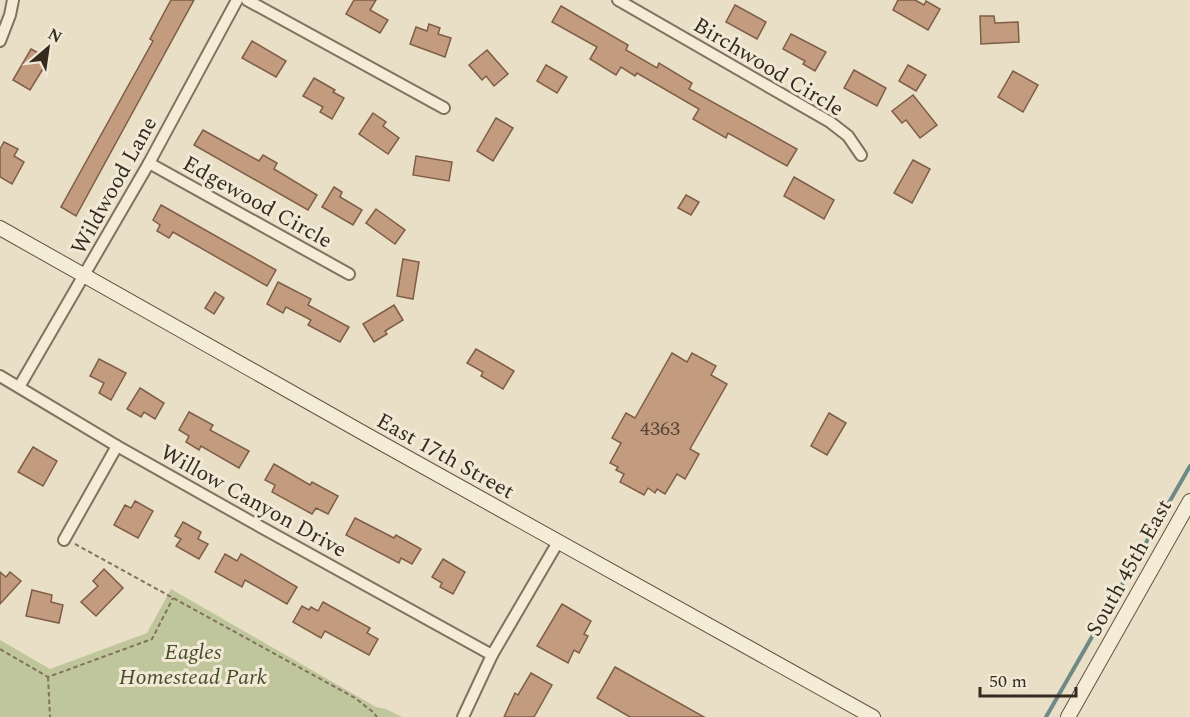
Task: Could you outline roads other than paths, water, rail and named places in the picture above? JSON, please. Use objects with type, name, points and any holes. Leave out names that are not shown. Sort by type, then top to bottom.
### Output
[{"type":"main road","name":"East 17th Street","points":[[0,228],[873,717]]},
{"type":"main road","name":"South 45th East","points":[[1068,717],[1190,501]]},
{"type":"street","points":[[0,41],[13,0]]},
{"type":"street","name":"Wildwood Lane","points":[[19,387],[149,163],[237,0]]},
{"type":"street","points":[[247,0],[444,108]]},
{"type":"street","name":"Birchwood Circle","points":[[618,0],[830,122],[848,136],[861,155]]},
{"type":"street","name":"Edgewood Circle","points":[[149,163],[349,274]]},
{"type":"street","name":"Willow Canyon Drive","points":[[0,376],[117,446],[492,655]]},
{"type":"street","points":[[63,540],[117,446]]},
{"type":"street","points":[[463,717],[492,655],[558,542]]},
{"type":"waterway","points":[[1046,717],[1190,466]]},
{"type":"park label","name":"Eagles Homestead Park","points":[[193,664]]}]
